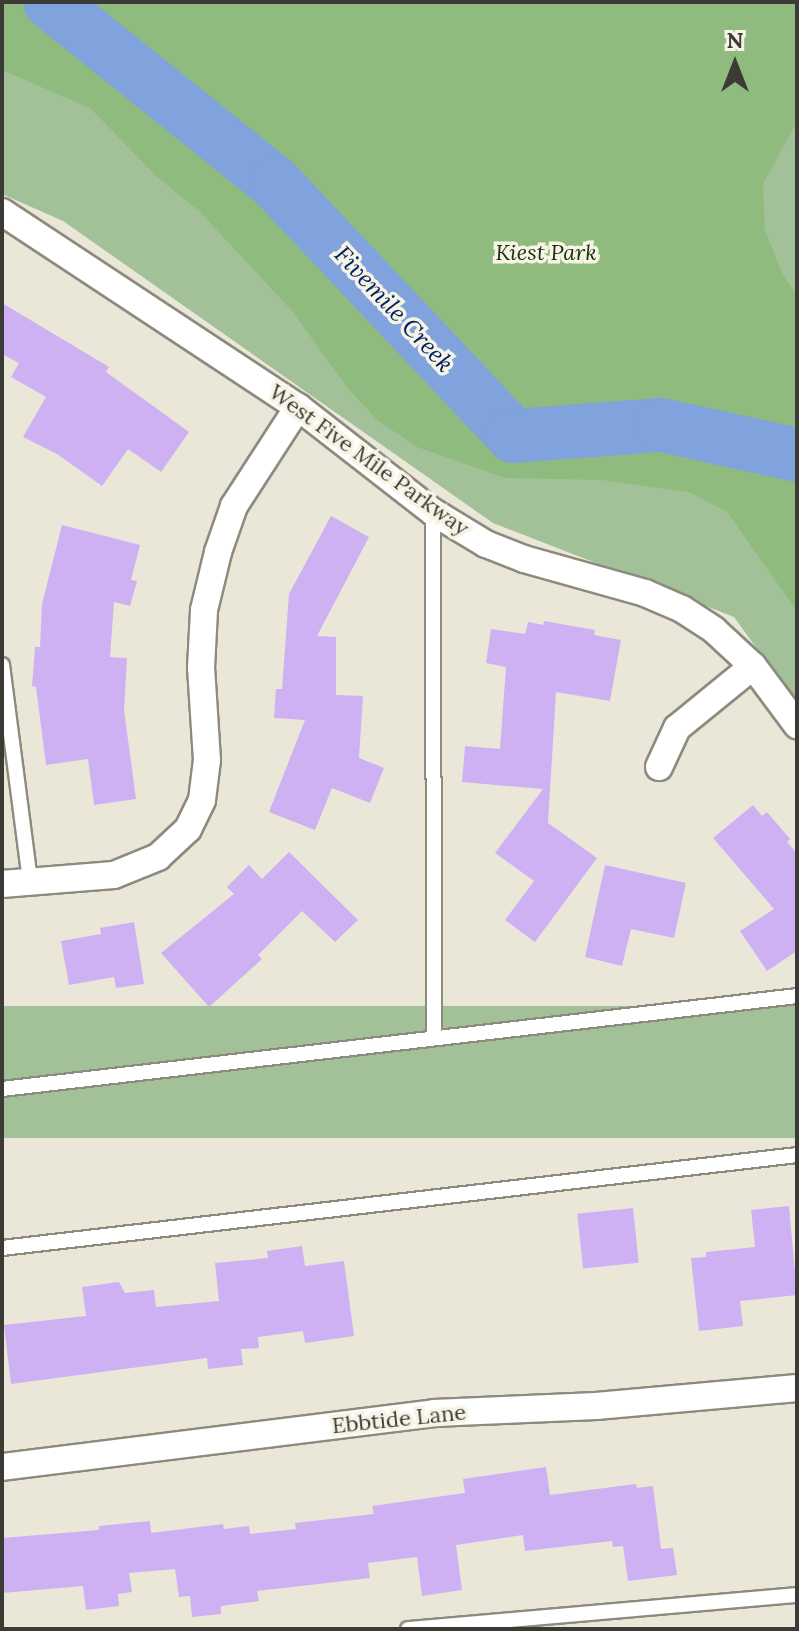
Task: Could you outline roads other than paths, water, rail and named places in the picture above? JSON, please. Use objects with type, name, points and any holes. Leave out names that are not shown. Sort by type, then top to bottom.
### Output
[{"type":"street","name":"West Five Mile Parkway","points":[[2,212],[298,407],[433,512],[486,544],[511,554],[607,580],[682,609],[714,630],[753,666],[797,725]]},
{"type":"street","points":[[2,884],[114,875],[158,857],[188,829],[202,800],[207,760],[201,668],[204,610],[218,552],[234,506],[298,407]]},
{"type":"street","points":[[659,767],[677,728],[753,666]]},
{"type":"street","name":"Ebbtide Lane","points":[[2,1467],[434,1413],[596,1406],[797,1388]]},
{"type":"lane","points":[[433,512],[434,1037]]},
{"type":"lane","points":[[2,665],[30,882]]},
{"type":"lane","points":[[2,1089],[797,996]]},
{"type":"lane","points":[[2,1248],[797,1155]]},
{"type":"lane","points":[[408,1629],[797,1595]]},
{"type":"waterway","name":"Fivemile Creek","points":[[50,2],[275,183],[513,436],[661,425],[797,455]]},
{"type":"park label","name":"Kiest Park","points":[[546,253]]}]
